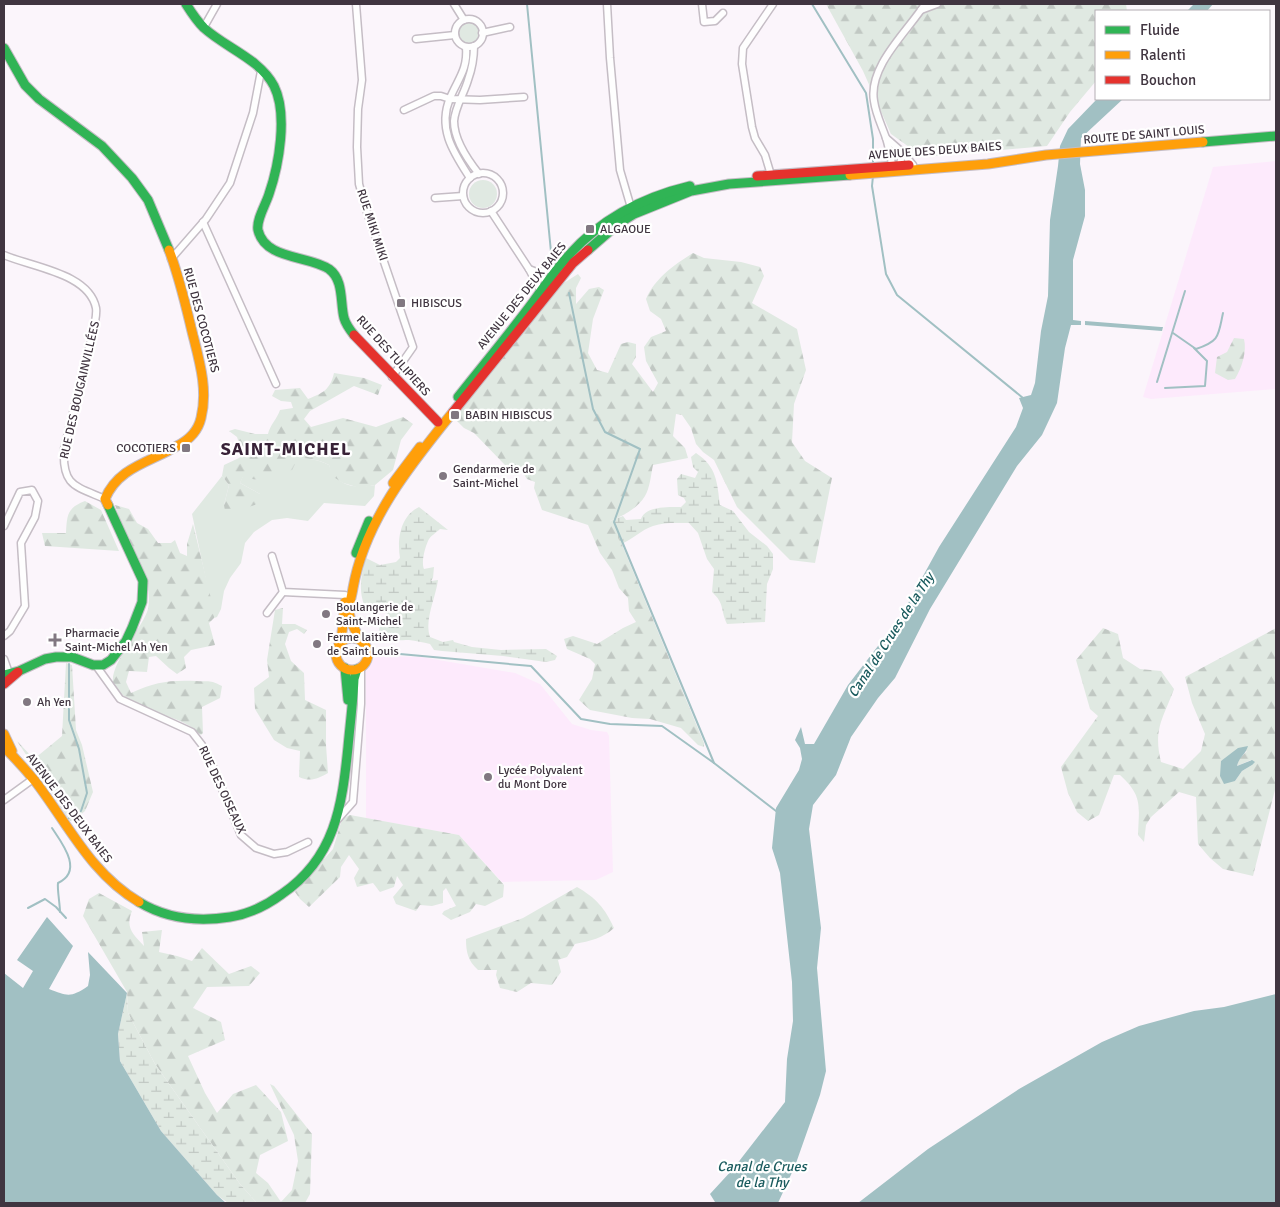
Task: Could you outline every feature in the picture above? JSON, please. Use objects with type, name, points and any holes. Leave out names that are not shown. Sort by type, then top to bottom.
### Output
[{"type":"main road","name":"RUE DES TULIPIERS","points":[[186,4],[204,27],[252,61],[273,84],[279,96],[281,120],[275,174],[258,228],[262,238],[268,246],[332,271],[341,294],[346,324],[392,377],[440,424]]},
{"type":"main road","name":"RUE DES COCOTIERS","points":[[4,48],[25,85],[39,99],[102,146],[132,178],[151,205],[177,272],[204,377],[205,402],[203,416],[194,434],[187,442],[119,476],[111,486],[105,499]]},
{"type":"main road","name":"ROUTE DE SAINT LOUIS","points":[[1014,159],[1276,136]]},
{"type":"main road","name":"AVENUE DES DEUX BAIES","points":[[891,169],[913,165],[1014,159]]},
{"type":"main road","name":"AVENUE DES DEUX BAIES","points":[[347,753],[348,712],[345,668],[336,656],[342,643],[346,595],[355,557],[370,521],[406,465],[522,328],[573,263],[632,211],[691,191],[719,186],[891,169],[988,164],[1014,159]]},
{"type":"main road","name":"AVENUE DES DEUX BAIES","points":[[4,734],[15,756],[99,870],[122,892],[148,908],[163,915],[191,920],[221,919],[257,910],[282,896],[303,878],[320,857],[332,835],[337,820],[344,790],[354,679],[368,655],[368,650],[352,626],[349,610],[355,576],[362,553],[375,523],[393,492],[440,424],[559,268],[585,238],[603,224],[685,187],[738,178],[771,175],[865,172]]},
{"type":"main road","points":[[4,684],[10,674],[43,660],[56,657],[77,658],[97,667],[109,663],[135,625],[144,599],[145,588],[137,566],[105,499]]},
{"type":"main road","points":[[342,643],[345,640],[354,638],[362,642]]},
{"type":"main road","points":[[345,668],[359,668]]},
{"type":"main road","name":"AVENUE DES DEUX BAIES","points":[[4,747],[15,756]]},
{"type":"street","points":[[204,27],[217,4]]},
{"type":"street","name":"RUE MIKI MIKI","points":[[356,4],[362,80],[358,109],[359,184],[413,347],[392,377]]},
{"type":"street","points":[[454,4],[464,20]]},
{"type":"street","points":[[607,4],[620,170],[632,211]]},
{"type":"street","points":[[702,4],[704,22],[715,21],[723,13]]},
{"type":"street","points":[[771,175],[765,155],[753,133],[742,64],[743,48],[773,4]]},
{"type":"street","points":[[891,169],[886,138],[873,99],[874,87],[889,51],[923,7],[937,4]]},
{"type":"street","points":[[464,20],[476,22],[480,25],[482,33],[480,40],[474,46],[466,47],[459,42],[455,35],[457,26],[464,20]]},
{"type":"street","points":[[482,33],[510,28]]},
{"type":"street","points":[[416,39],[455,35]]},
{"type":"street","points":[[474,46],[474,62],[456,111],[454,122],[456,134],[468,160],[479,174]]},
{"type":"street","points":[[466,47],[465,66],[450,99],[444,120],[447,138],[470,178]]},
{"type":"street","points":[[171,259],[203,222],[230,183],[253,113],[261,71]]},
{"type":"street","points":[[404,110],[434,96],[450,99],[480,100],[524,97]]},
{"type":"street","points":[[886,138],[913,165]]},
{"type":"street","points":[[891,169],[902,152]]},
{"type":"street","points":[[479,174],[491,175],[500,184],[502,190],[500,202],[491,211],[485,213],[472,210],[463,196],[463,189],[470,178],[479,174]]},
{"type":"street","points":[[435,198],[463,196]]},
{"type":"street","points":[[491,211],[545,293],[524,320],[522,328]]},
{"type":"street","points":[[203,222],[276,384]]},
{"type":"street","name":"RUE DES BOUGAINVILLÉES","points":[[4,255],[75,280],[90,295],[94,303],[96,309],[94,328],[64,449],[63,465],[70,481],[81,489],[105,499]]},
{"type":"street","points":[[538,272],[559,268]]},
{"type":"street","points":[[529,269],[538,272],[544,278],[543,288]]},
{"type":"street","points":[[4,526],[20,492],[32,490],[38,501],[35,517],[22,543],[25,606],[10,631],[4,636]]},
{"type":"street","points":[[272,556],[283,592]]},
{"type":"street","points":[[283,592],[346,595]]},
{"type":"street","points":[[267,613],[283,592]]},
{"type":"street","points":[[4,659],[10,674]]},
{"type":"street","name":"RUE DES OISEAUX","points":[[97,667],[120,699],[192,732],[212,762],[242,835],[256,848],[274,854],[287,852],[308,842]]},
{"type":"street","points":[[337,820],[353,802],[361,704],[359,668]]},
{"type":"street","points":[[4,800],[33,779]]},
{"type":"shaded area","points":[[1276,161],[1276,389],[1151,399],[1143,397],[1213,167]]},
{"type":"shaded area","name":"Lycée Polyvalent du Mont Dore","points":[[376,656],[421,657],[515,673],[540,684],[572,724],[591,730],[607,732],[609,736],[613,872],[596,880],[502,882],[459,835],[366,818],[366,671]]},
{"type":"green space","points":[[826,4],[1126,4],[1127,10],[1095,10],[1095,82],[1070,112],[1047,146],[923,157],[891,134],[863,71]]},
{"type":"green space","points":[[469,22],[477,25],[480,33],[477,41],[469,44],[461,41],[458,33],[461,25]]},
{"type":"green space","points":[[483,180],[493,184],[497,194],[493,204],[483,208],[473,204],[469,194],[473,184]]},
{"type":"green space","points":[[693,253],[704,258],[741,262],[760,267],[764,276],[752,303],[797,329],[806,370],[794,404],[792,442],[805,461],[832,478],[815,563],[790,560],[737,507],[714,460],[696,444],[691,428],[682,415],[676,414],[673,436],[685,448],[688,458],[653,465],[648,489],[642,500],[630,511],[610,521],[616,530],[704,743],[704,747],[698,745],[681,728],[650,719],[632,718],[590,710],[579,700],[592,679],[595,664],[590,659],[567,649],[564,639],[573,636],[597,644],[636,622],[629,611],[628,598],[619,588],[612,570],[600,553],[588,525],[542,510],[534,488],[535,482],[527,479],[523,473],[525,470],[505,465],[474,433],[464,428],[454,418],[559,286],[578,274],[581,278],[576,288],[576,304],[589,289],[599,287],[604,290],[593,319],[588,353],[597,370],[608,373],[621,344],[628,342],[636,344],[636,357],[632,364],[653,392],[658,383],[646,361],[644,347],[651,337],[666,331],[661,319],[650,311],[646,299],[660,278],[672,267]]},
{"type":"green space","points":[[1234,338],[1244,339],[1244,354],[1242,365],[1235,379],[1228,380],[1215,373],[1217,357],[1227,352]]},
{"type":"green space","points":[[334,373],[364,378],[382,385],[378,395],[354,386],[310,411],[304,419],[311,427],[343,418],[376,427],[403,417],[413,424],[401,440],[393,470],[375,485],[360,488],[343,483],[332,476],[329,465],[306,458],[298,458],[292,470],[281,472],[276,470],[271,478],[257,480],[243,477],[240,483],[260,494],[260,503],[243,509],[225,511],[224,505],[229,485],[222,476],[224,465],[239,458],[248,449],[240,446],[237,437],[229,431],[235,429],[255,434],[268,434],[280,410],[293,408],[291,402],[281,401],[272,396],[275,390],[300,388],[308,399],[318,395],[328,387]]},
{"type":"green space","points":[[696,453],[708,464],[715,476],[720,505],[733,511],[749,532],[767,546],[773,554],[773,569],[767,584],[765,622],[727,624],[721,603],[712,592],[714,569],[707,559],[698,533],[689,523],[666,523],[653,526],[621,544],[610,521],[623,516],[626,520],[641,519],[643,515],[652,509],[681,507],[686,502],[684,498],[678,495],[677,479],[681,474],[695,478],[698,472],[693,467],[691,457]]},
{"type":"green space","points":[[298,458],[306,458],[329,465],[336,478],[341,482],[360,487],[375,485],[374,496],[365,506],[324,503],[308,521],[287,518],[272,520],[254,532],[245,543],[241,563],[230,578],[224,591],[221,609],[217,617],[214,618],[192,514],[222,476],[229,485],[224,505],[260,494],[240,483],[243,476],[257,480]]},
{"type":"green space","points":[[85,501],[101,510],[119,551],[45,546],[42,533],[66,533],[71,509]]},
{"type":"green space","points":[[115,505],[129,509],[137,523],[148,529],[158,543],[171,543],[175,540],[180,553],[187,556],[187,544],[193,524],[214,611],[214,618],[209,623],[215,645],[191,650],[184,657],[186,668],[177,674],[156,656],[149,657],[147,672],[129,671],[126,682],[131,693],[148,686],[170,681],[209,681],[222,686],[220,698],[202,707],[203,733],[201,735],[188,725],[130,700],[115,687],[113,680],[119,660],[145,617],[149,599],[143,572],[125,534]]},
{"type":"green space","points":[[419,507],[448,530],[440,529],[432,536],[428,541],[424,555],[424,569],[434,567],[431,581],[438,580],[428,623],[430,637],[443,642],[453,640],[454,642],[472,647],[501,650],[546,649],[557,656],[555,660],[546,662],[434,650],[427,643],[391,640],[380,636],[380,627],[388,615],[383,608],[367,612],[364,605],[361,585],[366,558],[380,565],[396,562],[400,558],[401,529],[408,516]]},
{"type":"green space","points":[[283,608],[282,624],[295,624],[307,630],[304,634],[297,629],[289,632],[285,644],[291,661],[304,673],[305,700],[326,710],[328,773],[314,779],[299,777],[300,751],[287,748],[274,740],[255,709],[254,688],[269,677],[267,660],[275,610]]},
{"type":"green space","points":[[1103,628],[1118,634],[1123,658],[1140,669],[1161,671],[1174,689],[1160,724],[1158,741],[1161,762],[1183,769],[1201,751],[1205,734],[1192,703],[1185,677],[1276,628],[1276,786],[1253,876],[1223,869],[1198,844],[1196,797],[1179,792],[1151,817],[1146,825],[1144,842],[1138,835],[1139,809],[1136,796],[1133,789],[1120,775],[1114,775],[1099,815],[1088,821],[1077,812],[1068,793],[1061,767],[1098,716],[1090,709],[1076,660]],"holes":[[[1247,751],[1239,759],[1237,766],[1251,760],[1252,765],[1242,771],[1235,781],[1221,768],[1221,761]]]},
{"type":"green space","points":[[66,663],[72,665],[76,730],[82,745],[93,792],[85,811],[76,819],[70,821],[17,741],[34,759],[62,736]]},
{"type":"green space","points":[[350,815],[459,835],[504,885],[503,897],[485,906],[476,904],[470,912],[451,920],[442,914],[444,911],[456,906],[446,888],[443,891],[443,903],[432,906],[420,905],[416,911],[396,904],[393,897],[403,885],[397,876],[394,887],[380,892],[373,883],[357,887],[354,878],[359,869],[349,855],[341,867],[340,877],[309,907],[295,892],[333,849],[342,819]]},
{"type":"green space","points":[[577,887],[590,895],[599,904],[614,928],[601,937],[575,944],[567,957],[558,960],[561,972],[552,985],[531,983],[517,992],[500,988],[496,975],[497,970],[478,970],[472,963],[467,952],[466,939],[523,918]]},
{"type":"green space","points":[[99,893],[132,911],[129,922],[131,930],[144,946],[142,932],[162,930],[159,952],[192,961],[202,948],[229,974],[251,966],[260,973],[249,986],[207,987],[193,1008],[221,1022],[225,1040],[188,1056],[205,1093],[217,1113],[233,1094],[256,1085],[281,1112],[288,1141],[260,1155],[256,1173],[268,1183],[281,1202],[292,1190],[298,1161],[294,1135],[270,1084],[274,1086],[312,1134],[310,1194],[305,1203],[257,1203],[240,1184],[155,1064],[128,1013],[127,992],[83,916],[89,899]]},
{"type":"green space","points":[[127,993],[128,1013],[155,1064],[240,1184],[257,1203],[228,1203],[217,1195],[161,1131],[120,1061],[118,1034]]},
{"type":"water","points":[[1194,4],[1213,4],[1208,10],[1188,10]]},
{"type":"water","name":"Canal de Crues de la Thy","points":[[1096,100],[1122,100],[1081,138],[1080,164],[1085,190],[1085,216],[1073,260],[1073,320],[1081,321],[1081,325],[1071,325],[1065,348],[1057,403],[1042,435],[1017,466],[930,609],[895,678],[878,698],[851,737],[836,775],[813,805],[809,829],[821,928],[817,968],[826,1071],[820,1095],[795,1166],[778,1203],[714,1203],[710,1194],[733,1169],[785,1102],[787,1059],[793,1021],[792,982],[780,873],[772,848],[776,808],[799,770],[802,759],[800,748],[795,740],[801,727],[805,744],[814,744],[848,685],[901,616],[939,547],[1016,427],[1023,408],[1019,398],[1031,395],[1035,383],[1041,331],[1048,296],[1050,220],[1060,146],[1068,129]]},
{"type":"water","points":[[1085,321],[1163,327],[1162,331],[1085,325]]},
{"type":"water","points":[[1248,746],[1237,766],[1252,760],[1255,762],[1242,771],[1235,781],[1224,784],[1220,776],[1221,761],[1238,748]]},
{"type":"water","points":[[47,917],[73,946],[49,989],[69,995],[77,993],[88,986],[90,975],[88,952],[127,993],[118,1034],[120,1061],[161,1131],[226,1203],[4,1203],[4,973],[23,988],[33,971],[17,960]]},
{"type":"water","points":[[1276,994],[1276,1203],[858,1203],[928,1149],[1019,1089],[1102,1042],[1139,1026],[1194,1011],[1224,1007]]},
{"type":"waterway","points":[[527,4],[551,252]]},
{"type":"waterway","points":[[812,4],[866,93],[873,139],[873,163]]},
{"type":"waterway","points":[[873,176],[872,186],[886,274],[897,295],[1023,398]]},
{"type":"waterway","points":[[1157,382],[1185,291]]},
{"type":"waterway","points":[[569,293],[593,409],[605,432],[640,449],[614,522],[714,763],[776,811]]},
{"type":"waterway","points":[[1173,333],[1196,349],[1204,346],[1217,337],[1223,313]]},
{"type":"waterway","points":[[1165,388],[1205,386],[1207,361],[1194,348]]},
{"type":"waterway","points":[[400,654],[531,666],[581,719],[610,724],[662,726],[714,763]]},
{"type":"waterway","points":[[69,664],[69,720],[79,749],[87,793],[81,811],[69,818]]},
{"type":"waterway","points":[[52,828],[61,841],[70,864],[66,878],[58,883],[60,912]]},
{"type":"waterway","points":[[28,908],[45,899],[66,918]]},
{"type":"traffic: fast","points":[[186,4],[204,28],[252,61],[274,86],[281,111],[279,154],[273,182],[260,217],[258,230],[262,240],[269,247],[288,256],[320,265],[329,269],[334,274],[341,292],[344,318],[354,335]]},
{"type":"traffic: fast","points":[[4,48],[25,85],[39,99],[102,146],[132,178],[148,200],[169,250]]},
{"type":"traffic: fast","points":[[1203,142],[1276,136]]},
{"type":"traffic: fast","points":[[588,250],[618,224],[634,214],[691,191],[729,184],[850,175]]},
{"type":"traffic: fast","points":[[458,397],[519,321],[558,268],[582,242],[609,220],[624,211],[656,196],[690,186]]},
{"type":"traffic: fast","points":[[4,675],[19,671],[45,659],[56,657],[72,657],[93,665],[103,665],[111,660],[126,641],[142,602],[143,581],[108,505]]},
{"type":"traffic: fast","points":[[356,553],[369,521]]},
{"type":"traffic: fast","points":[[345,668],[348,700]]},
{"type":"traffic: fast","points":[[139,902],[150,908],[183,918],[230,917],[244,914],[264,905],[300,880],[314,864],[325,847],[333,829],[343,790],[354,679],[357,669]]},
{"type":"traffic: slow","points":[[850,175],[988,164],[1046,155],[1203,142]]},
{"type":"traffic: slow","points":[[108,505],[105,499],[118,479],[127,472],[185,441],[192,435],[200,423],[204,394],[199,358],[169,250]]},
{"type":"traffic: slow","points":[[362,642],[352,623],[349,608],[359,563],[368,539],[379,516],[406,473],[453,412]]},
{"type":"traffic: slow","points":[[393,483],[420,447]]},
{"type":"traffic: slow","points":[[341,643],[345,602]]},
{"type":"traffic: slow","points":[[352,638],[363,643],[368,654],[363,665],[352,670],[341,665],[336,654],[341,643],[352,638]]},
{"type":"traffic: slow","points":[[4,734],[12,751]]},
{"type":"traffic: slow","points":[[4,747],[35,781],[94,863],[122,891],[139,902]]},
{"type":"traffic: jam","points":[[757,176],[909,165]]},
{"type":"traffic: jam","points":[[453,412],[573,263],[588,250]]},
{"type":"traffic: jam","points":[[354,335],[438,422]]},
{"type":"traffic: jam","points":[[4,684],[18,672]]},
{"type":"place","name":"ALGAOUE","points":[[590,229]]},
{"type":"place","name":"HIBISCUS","points":[[401,303]]},
{"type":"place","name":"BABIN HIBISCUS","points":[[455,415]]},
{"type":"place","name":"COCOTIERS","points":[[186,448]]},
{"type":"place","name":"Gendarmerie de Saint-Michel","points":[[443,476]]},
{"type":"place","name":"Boulangerie de Saint-Michel","points":[[326,614]]},
{"type":"place","name":"Pharmacie Saint-Michel Ah Yen","points":[[55,640]]},
{"type":"place","name":"Ferme laitière de Saint Louis","points":[[317,644]]},
{"type":"place","name":"Ah Yen","points":[[27,702]]},
{"type":"place","name":"Lycée Polyvalent du Mont Dore","points":[[488,777]]},
{"type":"district","name":"SAINT-MICHEL","points":[[286,449]]}]
